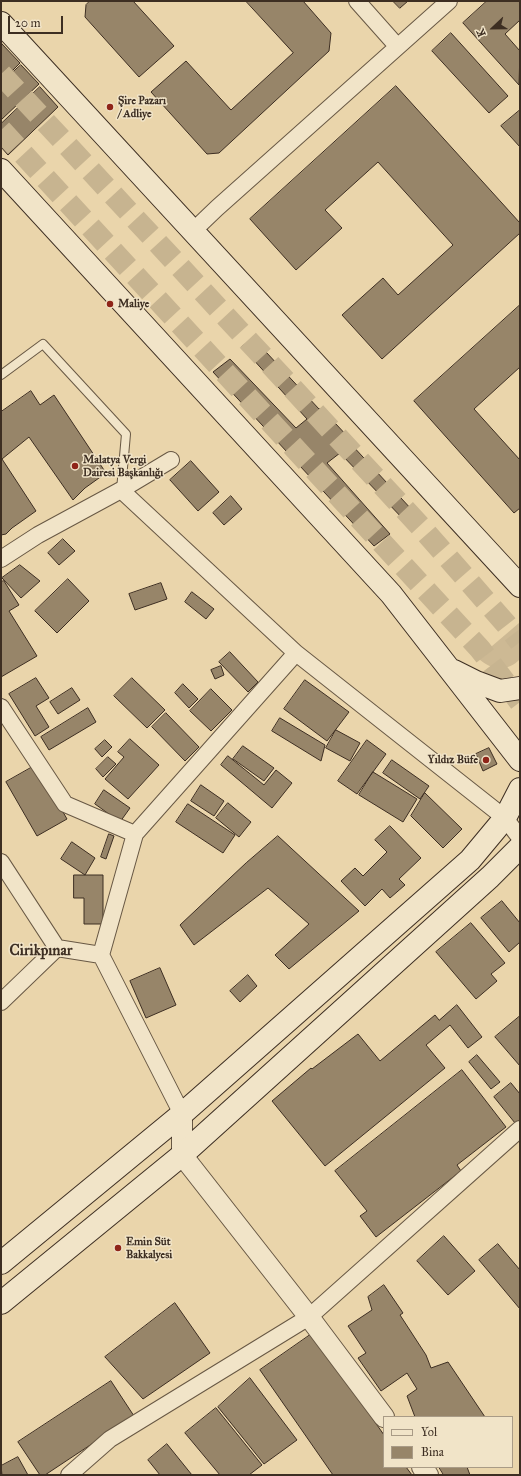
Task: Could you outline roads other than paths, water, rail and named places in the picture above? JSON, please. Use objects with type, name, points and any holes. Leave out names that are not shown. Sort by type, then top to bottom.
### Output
[{"type":"main road","points":[[1,23],[520,586]]},
{"type":"main road","points":[[1,170],[391,594],[520,760]]},
{"type":"main road","points":[[450,669],[476,682],[500,691],[520,688]]},
{"type":"main road","points":[[1,1263],[182,1114],[470,860],[506,818],[520,789]]},
{"type":"main road","points":[[1,1302],[182,1155],[484,882],[520,847]]},
{"type":"street","points":[[357,1],[397,46]]},
{"type":"street","points":[[193,231],[397,46],[449,1]]},
{"type":"street","points":[[1,559],[38,535],[121,490],[171,460]]},
{"type":"street","points":[[121,490],[296,653],[506,818],[520,838]]},
{"type":"street","points":[[296,653],[135,834],[100,955],[182,1114],[182,1155],[309,1317],[383,1416]]},
{"type":"street","points":[[1,707],[65,804],[135,834]]},
{"type":"street","points":[[1,862],[57,948],[100,955]]},
{"type":"street","points":[[1,1002],[57,948]]},
{"type":"street","points":[[69,1475],[110,1439],[309,1317],[520,1129]]},
{"type":"lane","points":[[1,375],[43,344],[126,434],[121,490]]},
{"type":"tunnel","points":[[1,74],[421,527],[520,642]]},
{"type":"tunnel","points":[[1,130],[480,649],[520,702]]},
{"type":"place","name":"Şire Pazarı / Adliye","points":[[110,107]]},
{"type":"place","name":"Maliye","points":[[110,304]]},
{"type":"place","name":"Malatya Vergi Dairesi Başkanlığı","points":[[75,466]]},
{"type":"place","name":"Yıldız Büfe","points":[[486,760]]},
{"type":"place","name":"Emin Süt Bakkalyesi","points":[[118,1248]]},
{"type":"district","name":"Cirikpınar","points":[[41,951]]}]
